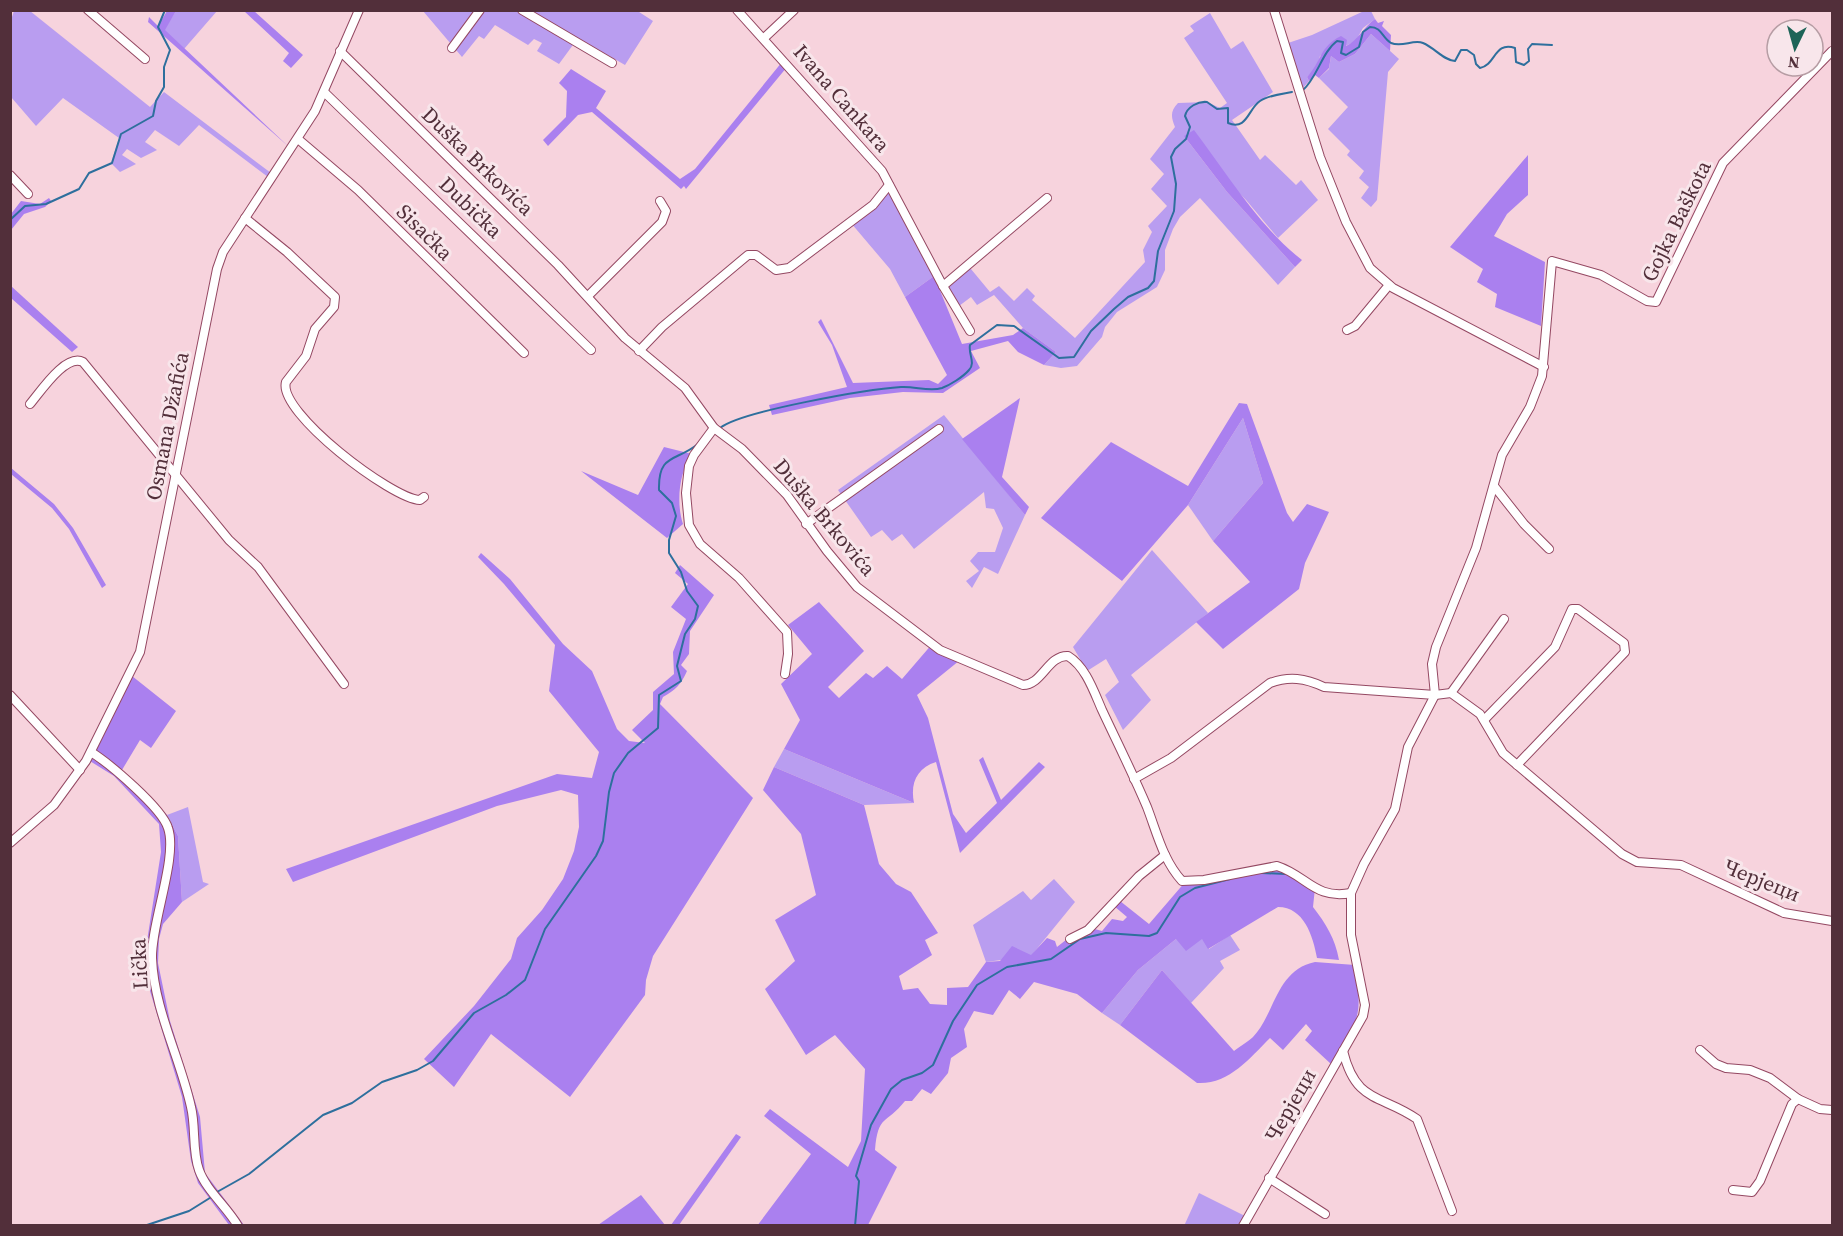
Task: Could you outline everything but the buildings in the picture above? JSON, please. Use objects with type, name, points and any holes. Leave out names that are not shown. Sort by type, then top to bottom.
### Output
[{"type":"street","points":[[88,10],[145,59]]},
{"type":"street","name":"Osmana Džafića","points":[[10,843],[54,805],[80,770],[91,752],[143,643],[217,269],[223,252],[298,139],[324,92],[359,10]]},
{"type":"street","points":[[452,48],[480,10]]},
{"type":"street","points":[[522,10],[612,63]]},
{"type":"street","name":"Ivana Cankara","points":[[737,10],[882,171],[943,286],[970,331]]},
{"type":"street","name":"Ivana Cankara","points":[[764,38],[794,10]]},
{"type":"street","points":[[1274,10],[1320,157],[1342,212],[1370,268],[1389,285],[1544,367],[1530,407],[1502,455],[1476,548],[1436,647],[1432,664],[1435,695]]},
{"type":"street","name":"Duška Brkovića","points":[[340,51],[588,296],[639,351],[686,388],[714,428],[763,468],[787,495],[806,524],[858,587],[940,650],[1028,685],[1058,658],[1070,657],[1089,681],[1134,779],[1172,871],[1182,881],[1204,880],[1277,866],[1285,868],[1314,889],[1342,895],[1352,893]]},
{"type":"street","name":"Gojka Baškota","points":[[1544,367],[1552,261],[1601,276],[1647,302],[1656,302],[1723,163],[1833,51]]},
{"type":"street","name":"Dubička","points":[[324,92],[591,350]]},
{"type":"street","name":"Sisačka","points":[[298,139],[351,184],[524,353]]},
{"type":"street","points":[[10,175],[28,194]]},
{"type":"street","name":"Ivana Cankara","points":[[639,351],[669,321],[747,256],[756,255],[776,270],[789,268],[873,206],[889,185]]},
{"type":"street","points":[[943,286],[1047,198]]},
{"type":"street","points":[[588,296],[662,222],[666,211],[660,201]]},
{"type":"street","points":[[245,218],[287,252],[335,297],[334,307],[315,329],[306,356],[286,382],[285,387],[289,400],[332,446],[392,490],[409,499],[420,500],[424,497]]},
{"type":"street","points":[[1347,330],[1355,326],[1389,285]]},
{"type":"street","points":[[30,404],[67,362],[79,360],[90,370],[229,540],[258,567],[344,684]]},
{"type":"street","points":[[714,428],[689,466],[686,493],[689,525],[700,544],[739,578],[787,632],[788,654],[785,674]]},
{"type":"street","points":[[806,524],[939,429]]},
{"type":"street","points":[[1494,486],[1524,524],[1549,549]]},
{"type":"street","points":[[1134,779],[1171,758],[1277,680],[1307,679],[1324,687],[1435,695],[1451,693],[1469,704],[1484,720],[1503,753],[1517,765],[1625,651],[1624,643],[1578,609],[1572,609],[1555,646],[1484,720]]},
{"type":"street","points":[[1451,693],[1504,619]]},
{"type":"street","points":[[10,695],[80,770]]},
{"type":"street","name":"Черјеци","points":[[1243,1226],[1358,1026],[1365,1005],[1351,935],[1352,893],[1360,870],[1395,809],[1408,747],[1435,695]]},
{"type":"street","name":"Lička","points":[[91,752],[116,771],[156,809],[169,829],[165,884],[154,940],[154,975],[159,1003],[191,1105],[199,1170],[238,1226]]},
{"type":"street","name":"Черјеци","points":[[1517,765],[1622,854],[1637,862],[1681,865],[1785,913],[1833,921]]},
{"type":"street","points":[[1070,939],[1088,930],[1139,876],[1165,855]]},
{"type":"street","points":[[1700,1050],[1716,1064],[1726,1068],[1750,1070],[1770,1078],[1798,1099],[1820,1109],[1833,1110]]},
{"type":"street","name":"Черјеци","points":[[1343,1051],[1351,1074],[1362,1089],[1386,1105],[1417,1119],[1452,1211]]},
{"type":"street","points":[[1733,1190],[1752,1192],[1776,1147],[1792,1104],[1798,1099]]},
{"type":"street","points":[[1269,1178],[1325,1214]]},
{"type":"shaded area","points":[[636,10],[653,21],[625,65],[578,38],[559,64],[537,51],[542,43],[534,39],[528,45],[495,25],[484,39],[479,36],[462,57],[423,11]]},
{"type":"shaded area","points":[[14,11],[30,11],[150,107],[164,92],[271,173],[268,177],[199,125],[179,146],[155,130],[145,142],[157,150],[141,158],[127,149],[122,155],[136,164],[120,172],[111,163],[119,138],[63,98],[36,126],[11,97],[11,20]]},
{"type":"shaded area","points":[[167,11],[176,11],[165,30],[289,147],[148,22],[149,17],[158,26]]},
{"type":"shaded area","points":[[176,11],[217,11],[184,49],[164,30]]},
{"type":"shaded area","points":[[244,11],[254,11],[303,55],[291,68],[283,61],[289,53]]},
{"type":"shaded area","points":[[1364,11],[1371,11],[1375,19],[1363,28],[1355,42],[1320,56],[1317,66],[1307,77],[1309,81],[1302,89],[1288,43],[1312,35]]},
{"type":"shaded area","points":[[1210,13],[1231,49],[1243,41],[1273,92],[1232,120],[1260,160],[1265,155],[1296,185],[1301,180],[1318,200],[1278,238],[1246,200],[1184,136],[1227,192],[1295,267],[1278,285],[1200,198],[1180,217],[1173,229],[1165,250],[1165,270],[1157,287],[1117,312],[1105,327],[1102,337],[1077,366],[1061,368],[1044,365],[1056,352],[1023,328],[994,295],[977,305],[971,297],[959,306],[947,287],[966,263],[990,292],[999,286],[1014,301],[1027,288],[1035,296],[1032,300],[1075,338],[1145,262],[1143,250],[1152,232],[1148,226],[1167,206],[1151,189],[1164,174],[1150,159],[1175,127],[1172,111],[1178,103],[1207,102],[1220,108],[1227,103],[1184,38],[1194,31],[1190,26]]},
{"type":"shaded area","points":[[1375,19],[1378,23],[1384,21],[1382,26],[1391,35],[1390,51],[1371,34],[1355,54],[1339,62],[1331,56],[1329,68],[1319,78],[1315,75],[1309,81],[1307,77],[1334,40],[1341,36],[1347,40],[1346,46],[1350,44]]},
{"type":"shaded area","points":[[1371,34],[1399,59],[1388,72],[1377,200],[1371,207],[1361,198],[1369,187],[1359,178],[1364,171],[1347,155],[1350,151],[1328,129],[1348,107],[1319,78],[1329,69],[1331,56],[1339,62],[1355,54]]},
{"type":"shaded area","points":[[782,62],[787,67],[686,189],[684,186],[681,189],[592,112],[578,115],[548,146],[543,140],[566,117],[567,91],[559,83],[571,69],[606,91],[596,108],[680,179],[695,169]]},
{"type":"shaded area","points":[[1194,130],[1258,216],[1302,260],[1295,267],[1227,192],[1184,136]]},
{"type":"shaded area","points":[[1528,155],[1528,195],[1507,214],[1494,236],[1545,262],[1541,326],[1495,307],[1497,294],[1477,282],[1483,269],[1450,247]]},
{"type":"shaded area","points":[[889,189],[934,276],[905,297],[890,269],[851,223]]},
{"type":"shaded area","points":[[49,198],[51,201],[45,207],[24,214],[11,230],[11,214],[21,201],[40,204]]},
{"type":"shaded area","points":[[934,276],[962,344],[1013,335],[1023,328],[1056,352],[1044,365],[1018,352],[1008,341],[971,351],[980,368],[943,393],[903,392],[850,398],[772,415],[769,405],[847,387],[832,345],[818,322],[821,319],[853,383],[929,380],[938,384],[947,375],[905,297]]},
{"type":"shaded area","points":[[10,286],[78,347],[72,352],[11,298]]},
{"type":"shaded area","points":[[1020,398],[1002,477],[1029,507],[1025,515],[962,439]]},
{"type":"shaded area","points":[[1239,403],[1247,404],[1287,513],[1293,522],[1307,504],[1329,512],[1305,563],[1299,589],[1223,649],[1196,622],[1250,582],[1213,541],[1263,483],[1243,418],[1188,505],[1122,581],[1041,518],[1111,442],[1188,486]]},
{"type":"shaded area","points":[[944,415],[1025,515],[998,574],[984,567],[972,588],[966,581],[979,571],[970,561],[978,552],[995,552],[1003,528],[994,509],[986,508],[984,492],[914,549],[902,534],[892,541],[882,530],[871,537],[838,490]]},
{"type":"shaded area","points":[[1243,418],[1263,483],[1213,541],[1188,505]]},
{"type":"shaded area","points":[[664,447],[692,454],[684,470],[680,488],[683,524],[667,538],[581,471],[638,495]]},
{"type":"shaded area","points":[[11,468],[54,504],[73,528],[106,585],[102,588],[69,529],[52,508],[11,474]]},
{"type":"shaded area","points":[[1152,550],[1208,613],[1131,675],[1151,700],[1123,730],[1105,695],[1119,682],[1106,659],[1087,671],[1073,647]]},
{"type":"shaded area","points":[[481,553],[510,579],[563,644],[592,671],[617,729],[629,741],[645,743],[632,730],[653,710],[653,692],[674,674],[673,652],[686,619],[671,607],[688,584],[675,573],[680,565],[714,595],[690,631],[689,654],[681,665],[687,671],[685,676],[677,687],[663,697],[660,704],[753,798],[653,956],[646,980],[645,995],[570,1097],[491,1034],[454,1087],[424,1059],[474,1006],[511,959],[517,938],[542,910],[563,879],[574,851],[579,827],[578,795],[561,790],[497,806],[293,882],[286,869],[557,774],[592,778],[599,752],[549,691],[555,645],[478,557]]},
{"type":"shaded area","points":[[819,602],[864,651],[828,687],[839,698],[866,673],[873,678],[887,666],[902,679],[933,643],[965,656],[917,695],[928,718],[953,814],[966,833],[997,803],[979,760],[983,757],[1001,800],[1039,762],[1045,767],[960,853],[936,762],[924,768],[916,777],[913,789],[914,803],[784,749],[800,720],[781,684],[812,654],[788,625]]},
{"type":"shaded area","points":[[132,676],[176,711],[151,748],[140,740],[122,770],[167,815],[178,836],[182,902],[163,924],[159,939],[158,963],[170,1021],[200,1117],[205,1173],[244,1225],[229,1225],[198,1183],[191,1161],[182,1097],[150,991],[147,941],[161,852],[159,824],[114,776],[85,758]]},
{"type":"shaded area","points":[[784,749],[914,803],[864,805],[774,767]]},
{"type":"shaded area","points":[[774,767],[864,805],[879,864],[896,884],[911,892],[938,933],[925,940],[932,955],[899,976],[903,990],[918,988],[930,1004],[947,1005],[947,988],[968,987],[986,962],[1000,961],[1012,946],[1031,955],[1047,938],[1055,941],[1057,947],[1078,932],[1089,929],[1102,931],[1112,919],[1123,921],[1127,917],[1114,906],[1120,901],[1149,924],[1186,881],[1269,863],[1277,863],[1315,888],[1313,907],[1329,932],[1339,960],[1317,958],[1310,932],[1301,917],[1287,908],[1278,907],[1208,949],[1202,939],[1186,951],[1176,939],[1138,970],[1102,1013],[1077,994],[1034,982],[1020,999],[1009,990],[993,1015],[974,1011],[964,1029],[967,1047],[951,1058],[948,1073],[931,1094],[922,1089],[912,1101],[905,1101],[881,1125],[875,1150],[897,1167],[868,1225],[757,1226],[811,1154],[764,1116],[770,1109],[848,1167],[861,1141],[865,1069],[835,1035],[806,1055],[765,989],[795,961],[775,920],[816,895],[801,834],[763,790]]},
{"type":"shaded area","points":[[188,807],[203,882],[209,884],[182,902],[178,836],[167,815]]},
{"type":"shaded area","points":[[1054,879],[1075,902],[1031,956],[986,962],[973,925],[1023,891],[1031,900]]},
{"type":"shaded area","points":[[1230,935],[1240,950],[1220,961],[1224,968],[1191,1003],[1162,970],[1120,1025],[1102,1013],[1138,970],[1176,939],[1202,938],[1209,949]]},
{"type":"shaded area","points":[[1315,962],[1355,965],[1359,997],[1356,1018],[1348,1037],[1331,1064],[1305,1040],[1312,1031],[1306,1024],[1283,1050],[1270,1038],[1246,1062],[1228,1075],[1208,1083],[1197,1083],[1120,1025],[1162,970],[1234,1051],[1251,1039],[1260,1028],[1284,983],[1292,974]]},
{"type":"shaded area","points":[[736,1134],[741,1137],[679,1225],[671,1225]]},
{"type":"shaded area","points":[[1199,1193],[1245,1216],[1240,1225],[1184,1226]]},
{"type":"shaded area","points":[[641,1195],[665,1225],[598,1225]]},
{"type":"waterway","points":[[10,220],[25,206],[46,204],[79,189],[89,173],[112,163],[121,134],[153,116],[156,101],[164,87],[164,67],[170,50],[158,27],[165,10]]},
{"type":"waterway","points":[[1303,90],[1312,79],[1323,58],[1337,41],[1343,42],[1341,53],[1346,55],[1359,47],[1363,32],[1370,27],[1380,31],[1391,43],[1399,45],[1423,43],[1455,61],[1461,50],[1467,50],[1474,55],[1476,64],[1480,68],[1489,63],[1503,48],[1515,48],[1516,62],[1524,65],[1529,61],[1528,49],[1532,44],[1552,45]]},
{"type":"waterway","points":[[720,428],[732,421],[778,408],[835,396],[901,387],[942,388],[969,370],[972,364],[970,345],[997,325],[1014,326],[1059,358],[1074,357],[1091,331],[1114,309],[1128,297],[1148,288],[1154,281],[1158,251],[1174,211],[1176,184],[1171,157],[1175,149],[1186,139],[1190,127],[1185,116],[1190,107],[1207,102],[1217,109],[1228,108],[1228,123],[1234,125],[1243,122],[1260,101],[1271,96],[1292,92]]},
{"type":"waterway","points":[[217,1192],[249,1174],[323,1115],[352,1103],[382,1082],[417,1070],[433,1061],[474,1013],[506,995],[525,980],[545,929],[596,856],[603,841],[609,792],[614,773],[628,753],[658,728],[659,695],[681,681],[677,666],[685,634],[695,619],[698,606],[687,591],[681,572],[669,553],[669,540],[676,516],[672,503],[659,490],[659,478],[665,464],[698,444]]},
{"type":"waterway","points":[[1262,873],[1286,874]]},
{"type":"waterway","points":[[855,1226],[859,1181],[856,1176],[871,1125],[891,1089],[902,1080],[922,1073],[933,1065],[953,1021],[977,985],[1007,967],[1051,959],[1080,939],[1106,933],[1149,936],[1157,933],[1180,897],[1195,888],[1230,879]]},
{"type":"waterway","points":[[144,1226],[189,1211],[213,1196]]}]
